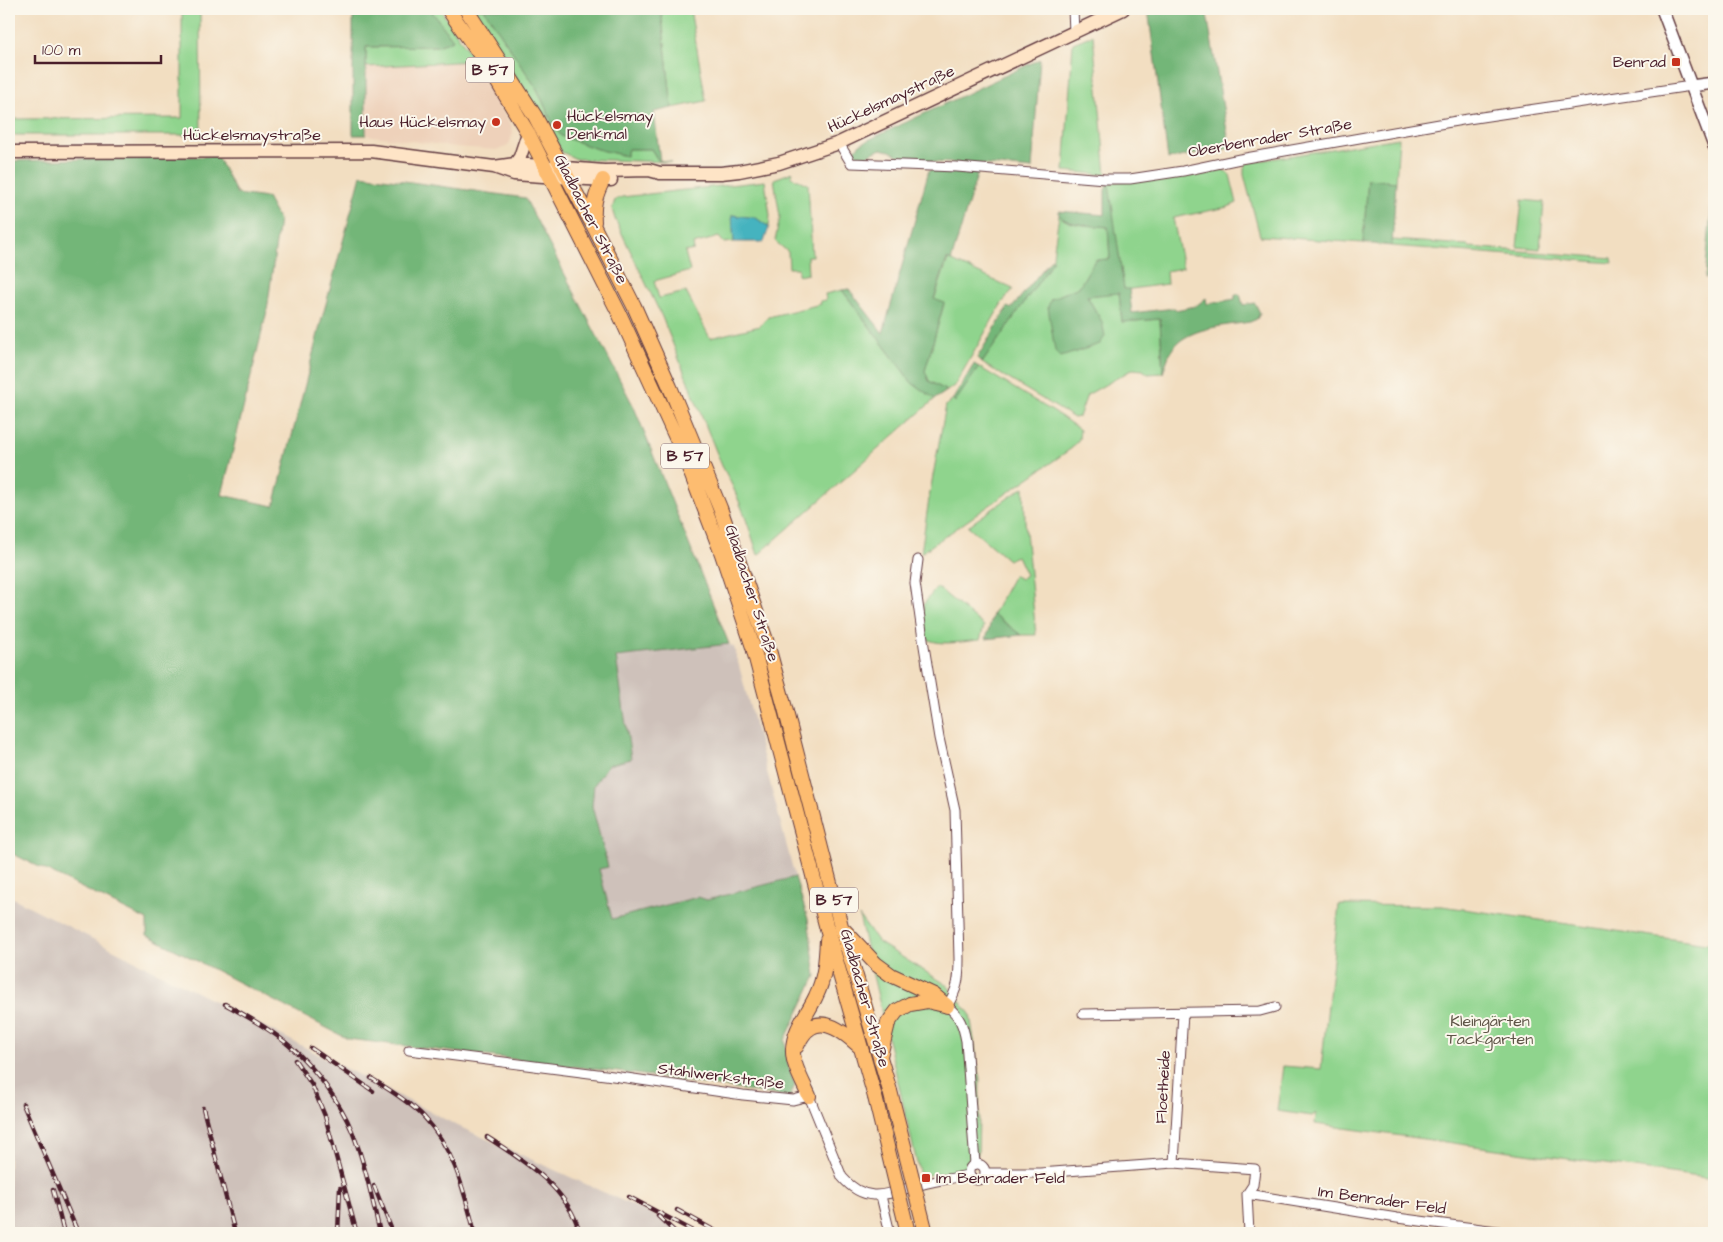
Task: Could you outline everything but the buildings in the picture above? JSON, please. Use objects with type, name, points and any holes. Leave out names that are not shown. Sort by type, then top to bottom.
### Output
[{"type":"main road","name":"Gladbacher Straße","points":[[448,9],[488,66],[528,133],[580,235],[656,392],[684,455],[722,554],[753,647],[834,928],[880,1057],[926,1233]]},
{"type":"main road","name":"Gladbacher Straße","points":[[466,9],[535,116],[634,306],[697,451],[736,550],[767,643],[785,708],[862,1049],[908,1233]]},
{"type":"main road","name":"Hückelsmaystraße","points":[[565,173],[649,170],[660,173],[721,173],[778,163],[839,143],[1123,9]]},
{"type":"main road","points":[[515,164],[520,157],[528,133]]},
{"type":"main road","name":"Hückelsmaystraße","points":[[9,152],[371,151],[494,167],[514,174],[546,171]]},
{"type":"main road","name":"Hückelsmaystraße","points":[[494,167],[515,164],[603,180],[649,177],[660,173]]},
{"type":"main road","points":[[594,227],[593,205],[596,193],[603,180]]},
{"type":"main road","points":[[809,1096],[794,1059],[793,1050],[798,1026],[816,997],[822,983],[834,928],[891,975],[934,995],[946,1006]]},
{"type":"main road","points":[[880,1057],[888,1023],[897,1011],[910,1004],[928,1001],[946,1006]]},
{"type":"main road","points":[[794,1059],[804,1034],[815,1026],[836,1027],[862,1049]]},
{"type":"street","points":[[1073,9],[1074,32]]},
{"type":"street","points":[[1662,9],[1714,146]]},
{"type":"street","name":"Oberbenrader Straße","points":[[839,143],[850,162],[957,167],[1105,179],[1130,179],[1468,119],[1714,83]]},
{"type":"street","points":[[918,560],[915,583],[924,646],[939,738],[955,810],[958,982],[954,995],[946,1006],[956,1012],[963,1026],[966,1041],[975,1164]]},
{"type":"street","points":[[1083,1014],[1260,1011],[1275,1007]]},
{"type":"street","name":"Floetheide","points":[[1174,1163],[1183,1013]]},
{"type":"street","name":"Stahlwerkstraße","points":[[409,1050],[584,1072],[743,1095],[793,1100],[809,1096]]},
{"type":"street","points":[[809,1096],[842,1177],[851,1188],[864,1194],[881,1196],[926,1183],[968,1174]]},
{"type":"street","points":[[985,1172],[1040,1174],[1174,1163],[1255,1169],[1253,1185],[1247,1194],[1249,1233]]},
{"type":"street","points":[[975,1164],[980,1164],[984,1167],[984,1176],[979,1180],[975,1180],[968,1174],[969,1169],[975,1164]]},
{"type":"street","name":"Im Benrader Feld","points":[[1247,1194],[1396,1218],[1512,1233]]},
{"type":"street","points":[[881,1196],[890,1233]]},
{"type":"shaded area","points":[[472,61],[511,125],[513,133],[509,145],[498,150],[457,147],[366,135],[366,67]]},
{"type":"shaded area","points":[[729,644],[734,647],[795,877],[707,900],[698,897],[612,920],[599,869],[608,866],[592,806],[594,785],[608,765],[631,758],[616,657]]},
{"type":"shaded area","points":[[9,896],[458,1126],[669,1222],[688,1233],[9,1233]]},
{"type":"green space","points":[[182,9],[200,9],[201,135],[9,135],[9,119],[182,118]]},
{"type":"green space","points":[[353,9],[430,9],[453,40],[438,46],[366,47],[366,135],[353,135]]},
{"type":"green space","points":[[430,9],[440,9],[473,58],[471,58],[472,61],[366,67],[366,47],[438,46],[453,40]]},
{"type":"green space","points":[[472,9],[484,9],[537,89],[553,124],[561,136],[597,149],[626,156],[628,149],[651,149],[658,160],[671,162],[576,159],[562,152]]},
{"type":"green space","points":[[484,9],[661,9],[672,108],[654,112],[660,161],[651,149],[628,149],[626,156],[597,149],[561,136],[553,124],[537,89]]},
{"type":"green space","points":[[661,9],[690,9],[706,101],[672,108]]},
{"type":"green space","points":[[1148,9],[1206,9],[1230,148],[1168,159]]},
{"type":"green space","points":[[1093,35],[1106,175],[1064,171],[1073,43]]},
{"type":"green space","points":[[1040,59],[1032,169],[978,164],[908,161],[890,151],[881,149],[863,159],[859,158],[854,151],[860,144]]},
{"type":"green space","points":[[1399,138],[1396,182],[1368,179],[1363,243],[1260,236],[1244,175],[1246,163]]},
{"type":"green space","points":[[217,156],[237,194],[267,198],[279,220],[267,311],[222,495],[274,506],[361,175],[525,198],[634,407],[729,644],[616,657],[631,759],[608,765],[594,785],[592,806],[608,867],[599,869],[612,919],[698,897],[707,900],[795,877],[808,919],[816,976],[785,1040],[788,1064],[795,1085],[790,1097],[643,1075],[348,1039],[147,935],[147,920],[9,852],[9,161]]},
{"type":"green space","points":[[1219,167],[1230,175],[1237,203],[1228,207],[1173,218],[1183,268],[1166,271],[1167,284],[1124,290],[1108,183]]},
{"type":"green space","points":[[929,170],[978,172],[951,261],[947,259],[934,299],[944,303],[925,371],[929,381],[947,391],[935,399],[912,383],[842,290],[849,289],[883,333]]},
{"type":"green space","points":[[793,172],[791,177],[808,184],[812,256],[807,256],[808,274],[798,276],[798,268],[789,268],[788,252],[775,241],[780,217],[774,179]]},
{"type":"green space","points":[[1714,178],[1714,277],[1705,278]]},
{"type":"green space","points":[[1368,179],[1396,182],[1392,246],[1363,243]]},
{"type":"green space","points":[[765,181],[770,215],[769,227],[756,218],[732,215],[734,242],[724,243],[719,237],[693,244],[694,250],[685,252],[690,271],[654,281],[659,298],[686,292],[710,338],[760,326],[768,317],[821,304],[820,301],[826,300],[825,294],[842,290],[912,383],[935,399],[758,555],[738,498],[722,466],[662,317],[612,209],[615,200],[622,197]]},
{"type":"green space","points":[[1108,183],[1124,289],[1129,289],[1132,313],[1175,308],[1175,310],[1196,306],[1206,298],[1207,304],[1235,299],[1235,295],[1240,294],[1243,305],[1255,303],[1260,313],[1257,319],[1250,322],[1207,329],[1186,337],[1171,351],[1163,373],[1160,319],[1122,322],[1119,293],[1087,296],[1102,322],[1105,336],[1100,344],[1061,357],[1055,351],[1048,307],[1051,299],[1079,287],[1095,260],[1110,259],[1108,227],[1068,221],[1059,215],[1059,211],[1105,215],[1105,190]]},
{"type":"green space","points":[[1522,200],[1544,202],[1540,249],[1517,247]]},
{"type":"green space","points":[[1059,215],[1068,222],[1075,224],[1108,227],[1110,259],[1095,260],[1079,287],[1051,299],[1102,322],[1087,296],[1119,292],[1122,322],[1160,319],[1163,373],[1148,374],[1143,370],[1133,369],[1087,395],[1079,417],[1074,418],[982,363],[1053,261]]},
{"type":"green space","points":[[1392,240],[1612,258],[1613,263],[1392,246]]},
{"type":"green space","points":[[1052,258],[1053,261],[982,363],[977,358],[1008,307],[1011,309]]},
{"type":"green space","points":[[948,259],[1013,289],[1002,303],[955,385],[947,391],[929,381],[925,371],[944,304],[934,300]]},
{"type":"green space","points":[[974,364],[979,367],[955,402],[953,399]]},
{"type":"green space","points":[[979,367],[1062,417],[1080,430],[1079,439],[1072,448],[921,553],[946,405],[953,399],[955,401]]},
{"type":"green space","points":[[1024,487],[1025,521],[1036,635],[1021,635],[993,614],[1014,575],[1020,579],[1026,575],[1017,556],[1008,560],[968,526]]},
{"type":"green space","points":[[937,587],[984,626],[980,640],[944,643],[931,641],[926,638],[923,605]]},
{"type":"green space","points":[[993,614],[1021,635],[986,639]]},
{"type":"green space","name":"Kleingärten Tackgarten","points":[[1339,905],[1442,906],[1714,945],[1714,1179],[1315,1124],[1316,1113],[1312,1116],[1277,1111],[1283,1066],[1321,1069]]},
{"type":"green space","points":[[859,916],[878,942],[947,985],[970,1014],[980,1079],[978,1154],[966,1170],[920,1176]]},
{"type":"green space","points":[[935,1229],[970,1232],[971,1233],[936,1233]]},
{"type":"water","points":[[732,215],[756,218],[769,227],[764,242],[734,242]]},
{"type":"railway","points":[[225,1004],[284,1041],[301,1056],[334,1097],[357,1143],[380,1233]]},
{"type":"railway","points":[[311,1048],[373,1091]]},
{"type":"railway","points":[[295,1060],[312,1085],[325,1116],[356,1230]]},
{"type":"railway","points":[[371,1078],[412,1106],[424,1117],[444,1143],[457,1172],[475,1233]]},
{"type":"railway","points":[[23,1104],[78,1233]]},
{"type":"railway","points":[[203,1108],[235,1233]]},
{"type":"railway","points":[[487,1137],[530,1166],[555,1189],[566,1202],[580,1233]]},
{"type":"railway","points":[[374,1186],[393,1233]]},
{"type":"railway","points":[[338,1233],[340,1188]]},
{"type":"railway","points":[[53,1190],[64,1233]]},
{"type":"railway","points":[[629,1197],[697,1233]]},
{"type":"railway","points":[[677,1210],[719,1233]]},
{"type":"railway","points":[[658,1216],[676,1233]]},
{"type":"place","name":"Benrad","points":[[1676,62]]},
{"type":"place","name":"Haus Hückelsmay","points":[[496,122]]},
{"type":"place","name":"Hückelsmay Denkmal","points":[[557,125]]},
{"type":"place","name":"Im Benrader Feld","points":[[926,1178]]}]
